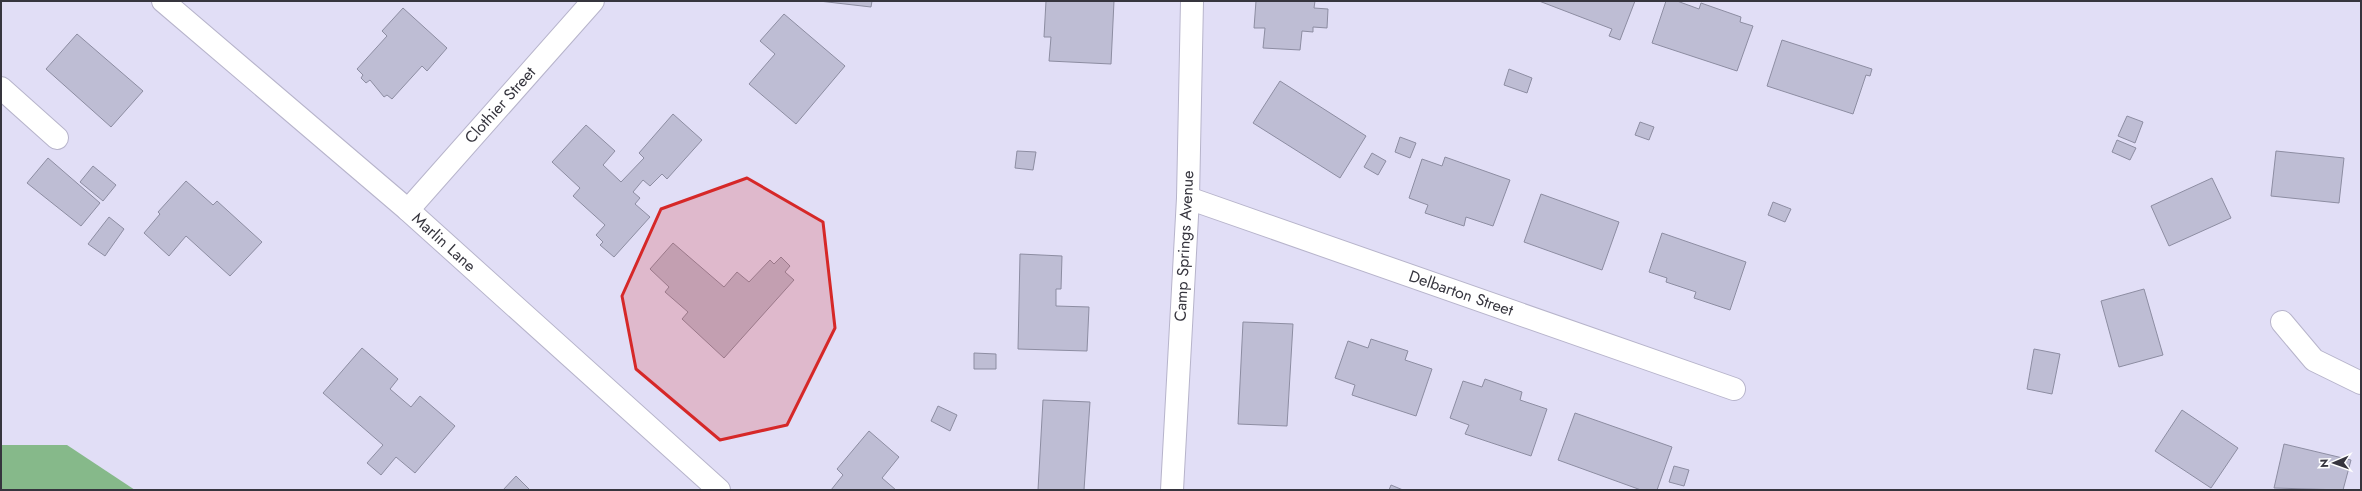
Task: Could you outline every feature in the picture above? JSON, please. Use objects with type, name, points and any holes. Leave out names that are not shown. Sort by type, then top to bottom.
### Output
[{"type":"street","name":"Marlin Lane","points":[[163,1],[408,210],[719,490]]},
{"type":"street","name":"Clothier Street","points":[[408,210],[593,1]]},
{"type":"street","name":"Camp Springs Avenue","points":[[1172,490],[1188,198],[1192,1]]},
{"type":"street","points":[[1,88],[57,138]]},
{"type":"street","name":"Delbarton Street","points":[[1188,198],[1734,389]]},
{"type":"street","points":[[2282,322],[2314,360],[2361,383]]},
{"type":"highlighted area","points":[[747,178],[823,222],[835,328],[787,425],[720,440],[636,369],[622,296],[661,209]]},
{"type":"green space","points":[[1,445],[67,445],[135,490],[1,490]]},
{"type":"building","points":[[819,1],[872,1],[871,7]]},
{"type":"building","points":[[1046,1],[1114,1],[1111,64],[1049,61],[1051,37],[1044,37]]},
{"type":"building","points":[[1256,1],[1315,1],[1314,8],[1328,9],[1327,28],[1313,27],[1313,32],[1302,31],[1300,50],[1263,48],[1265,28],[1254,28]]},
{"type":"building","points":[[1539,1],[1635,1],[1620,40],[1609,36],[1612,29]]},
{"type":"building","points":[[1666,1],[1677,1],[1699,9],[1701,3],[1741,17],[1740,22],[1753,26],[1737,71],[1652,43]]},
{"type":"building","points":[[403,8],[447,48],[427,71],[422,66],[392,99],[387,95],[384,97],[370,80],[366,83],[361,78],[363,75],[357,69],[387,36],[382,31]]},
{"type":"building","points":[[784,14],[845,66],[796,124],[749,84],[775,54],[760,41]]},
{"type":"building","points":[[77,34],[143,91],[111,127],[46,69]]},
{"type":"building","points":[[1782,40],[1872,69],[1870,76],[1866,75],[1853,114],[1767,86]]},
{"type":"building","points":[[1509,69],[1532,78],[1527,93],[1504,85]]},
{"type":"building","points":[[1280,81],[1366,136],[1340,178],[1253,123]]},
{"type":"building","points":[[673,114],[702,140],[667,179],[662,174],[650,186],[643,180],[633,192],[640,198],[635,204],[650,217],[614,257],[600,245],[603,242],[596,235],[605,225],[573,196],[580,188],[552,162],[586,125],[615,151],[603,165],[621,182],[644,158],[639,153]]},
{"type":"building","points":[[2127,116],[2143,122],[2135,143],[2118,136]]},
{"type":"building","points":[[1640,122],[1654,127],[1649,140],[1635,135]]},
{"type":"building","points":[[1400,137],[1416,143],[1410,158],[1395,152]]},
{"type":"building","points":[[2117,140],[2136,148],[2130,160],[2112,152]]},
{"type":"building","points":[[1017,151],[1036,152],[1033,170],[1015,168]]},
{"type":"building","points":[[2276,151],[2344,158],[2339,203],[2271,196]]},
{"type":"building","points":[[1372,153],[1386,161],[1378,175],[1364,167]]},
{"type":"building","points":[[1445,157],[1510,180],[1493,226],[1466,217],[1464,226],[1425,213],[1428,205],[1409,198],[1422,159],[1442,166]]},
{"type":"building","points":[[48,158],[100,203],[81,226],[27,183]]},
{"type":"building","points":[[93,166],[116,185],[103,201],[80,182]]},
{"type":"building","points":[[2212,178],[2231,218],[2169,246],[2151,206]]},
{"type":"building","points":[[186,181],[213,205],[217,201],[262,242],[230,276],[186,236],[169,256],[144,233],[160,214],[158,212]]},
{"type":"building","points":[[1541,194],[1619,222],[1602,270],[1524,242]]},
{"type":"building","points":[[1773,202],[1791,209],[1785,222],[1768,215]]},
{"type":"building","points":[[109,217],[124,229],[105,256],[88,244]]},
{"type":"building","points":[[1662,233],[1746,262],[1730,310],[1694,298],[1696,292],[1666,282],[1667,278],[1649,272]]},
{"type":"building","points":[[673,243],[724,287],[737,272],[749,282],[770,260],[774,264],[781,257],[790,266],[785,272],[794,280],[724,358],[682,319],[688,312],[665,292],[669,287],[650,269]]},
{"type":"building","points":[[1020,254],[1062,256],[1061,289],[1056,289],[1056,306],[1089,307],[1087,351],[1018,349]]},
{"type":"building","points":[[2144,289],[2163,355],[2119,367],[2101,301]]},
{"type":"building","points":[[1243,322],[1293,324],[1287,426],[1238,424]]},
{"type":"building","points":[[1371,339],[1408,351],[1405,360],[1432,369],[1416,416],[1352,395],[1355,385],[1335,378],[1348,341],[1368,348]]},
{"type":"building","points":[[362,348],[398,379],[390,389],[411,407],[420,396],[455,426],[415,473],[396,457],[381,475],[367,463],[383,445],[323,393]]},
{"type":"building","points":[[2034,349],[2060,354],[2052,394],[2027,389]]},
{"type":"building","points":[[974,353],[996,354],[996,369],[974,369]]},
{"type":"building","points":[[1485,379],[1522,392],[1520,400],[1547,409],[1531,456],[1465,434],[1469,425],[1450,418],[1463,381],[1482,387]]},
{"type":"building","points":[[1043,400],[1090,402],[1084,490],[1038,490]]},
{"type":"building","points":[[938,406],[957,415],[950,431],[931,421]]},
{"type":"building","points":[[2182,410],[2238,448],[2211,488],[2155,451]]},
{"type":"building","points":[[1575,413],[1672,447],[1657,490],[1641,490],[1558,460]]},
{"type":"building","points":[[869,431],[899,457],[882,478],[896,490],[831,490],[843,475],[837,469]]},
{"type":"building","points":[[2284,444],[2351,460],[2343,490],[2274,488]]},
{"type":"building","points":[[1674,466],[1689,470],[1684,486],[1669,482]]},
{"type":"building","points":[[516,476],[530,490],[503,490]]},
{"type":"building","points":[[1391,485],[1403,490],[1389,490]]}]
